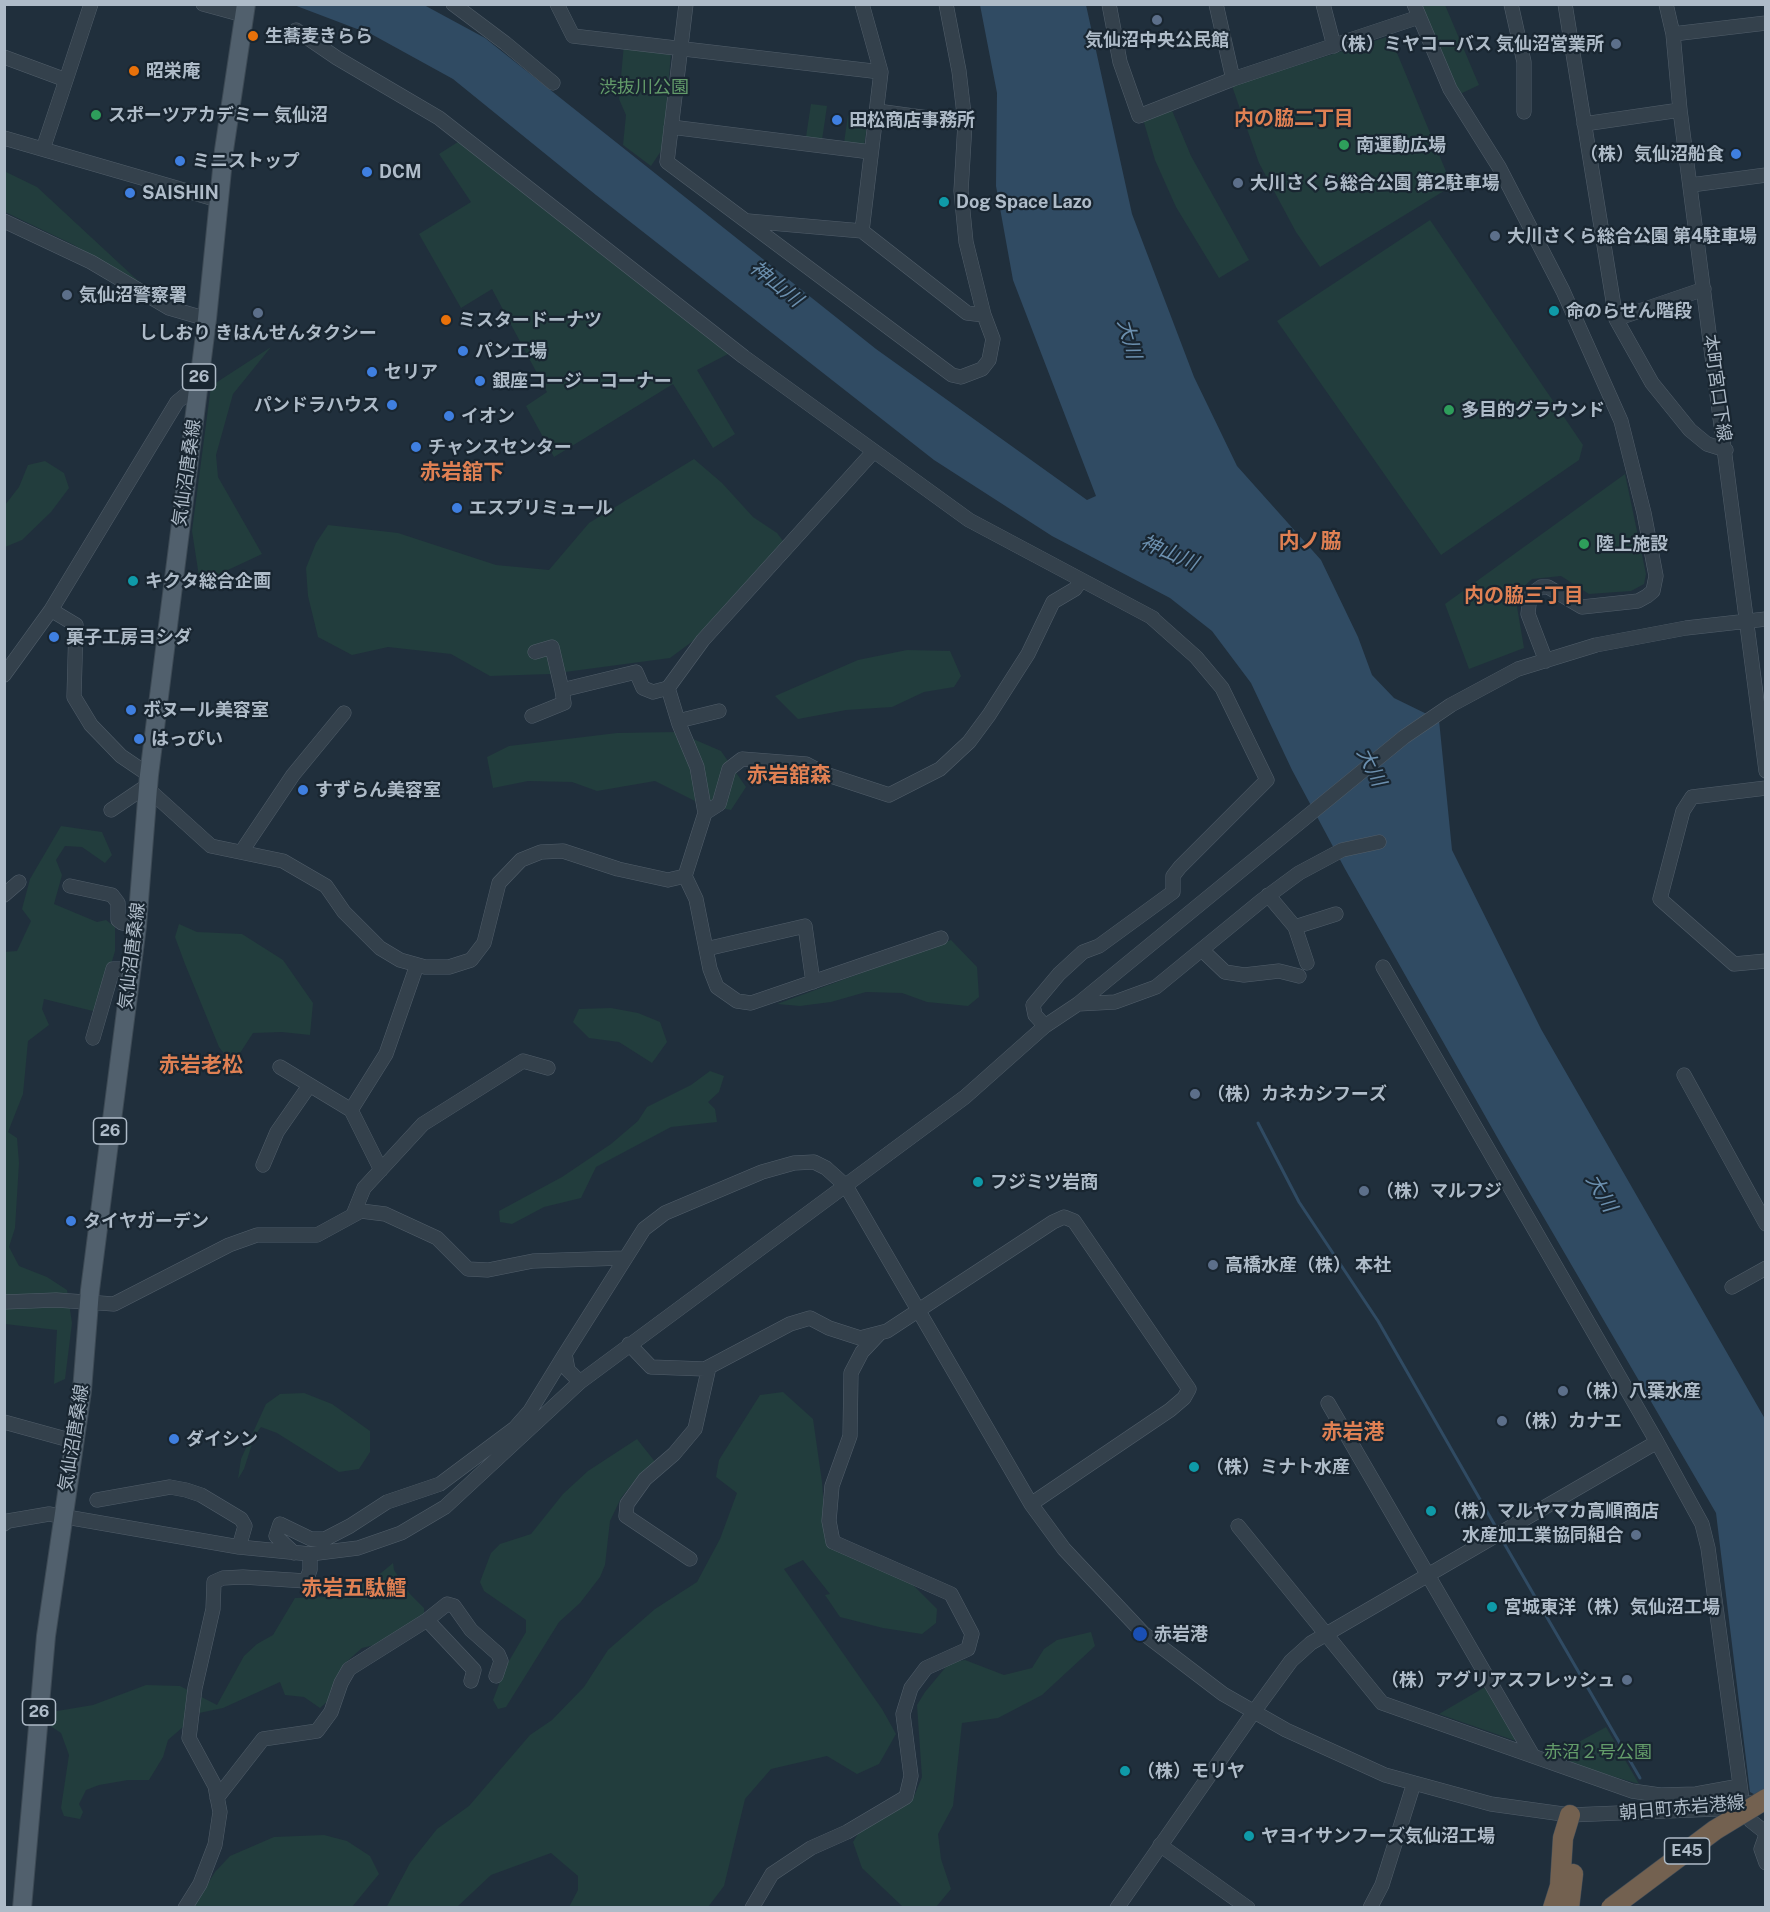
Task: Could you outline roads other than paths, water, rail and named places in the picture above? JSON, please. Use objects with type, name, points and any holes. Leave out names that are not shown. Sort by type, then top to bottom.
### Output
[{"type":"highway","name":"E45","points":[[1611,1908],[1715,1830],[1766,1799]]},
{"type":"highway","name":"E45","points":[[1626,1908],[1766,1810]]},
{"type":"highway","points":[[1553,1908],[1560,1886],[1563,1838],[1570,1815]]},
{"type":"highway","points":[[1569,1908],[1576,1840],[1570,1815]]},
{"type":"main road","name":"気仙沼唐桑線","points":[[21,1908],[46,1636],[82,1391],[90,1303],[137,926],[148,783],[207,319],[218,200],[243,9]]},
{"type":"street","points":[[43,149],[92,4]]},
{"type":"street","points":[[203,4],[243,9]]},
{"type":"street","points":[[453,4],[553,83]]},
{"type":"street","points":[[557,4],[573,36],[881,72]]},
{"type":"street","points":[[686,4],[667,162],[952,375],[961,377],[972,375],[989,360],[993,339],[984,315],[966,242],[961,191],[965,123],[959,71],[946,4]]},
{"type":"street","points":[[862,4],[881,72],[862,231]]},
{"type":"street","points":[[1109,4],[1120,62],[1139,116],[1233,79],[1334,46],[1417,11],[1450,89],[1499,167],[1563,291],[1621,421],[1644,513],[1656,576],[1653,591],[1638,601],[1582,608],[1548,587],[1541,587],[1530,595],[1528,614],[1546,662]]},
{"type":"street","points":[[1216,4],[1233,79]]},
{"type":"street","points":[[1323,4],[1334,46]]},
{"type":"street","points":[[1511,4],[1524,62],[1524,112]]},
{"type":"street","points":[[1565,4],[1616,319],[1652,383],[1690,430],[1707,444],[1726,450]]},
{"type":"street","name":"本町宮口下線","points":[[1666,4],[1673,34],[1680,110],[1766,771]]},
{"type":"street","points":[[1673,34],[1766,23]]},
{"type":"street","points":[[296,30],[337,58],[439,118],[580,227],[664,296],[969,520],[1080,582],[1137,608],[1152,618],[1196,657],[1222,688],[1267,780],[1180,867],[1173,876],[1173,892],[1099,946],[1083,952],[1059,974],[1033,1005],[1035,1015],[1045,1026]]},
{"type":"street","points":[[4,57],[66,80]]},
{"type":"street","points":[[1584,124],[1680,110]]},
{"type":"street","points":[[877,111],[965,123]]},
{"type":"street","points":[[670,127],[870,152]]},
{"type":"street","points":[[4,138],[218,200]]},
{"type":"street","points":[[1691,185],[1766,175]]},
{"type":"street","points":[[4,221],[91,262],[169,308],[207,319]]},
{"type":"street","points":[[748,221],[862,231],[967,313],[984,315]]},
{"type":"street","points":[[1616,319],[1704,289]]},
{"type":"street","points":[[4,675],[9,659],[51,610],[177,402],[199,384]]},
{"type":"street","points":[[562,690],[636,672],[643,688],[653,692],[668,687],[703,640],[874,451]]},
{"type":"street","points":[[705,813],[719,804],[729,769],[742,759],[806,764],[825,774],[889,795],[940,769],[969,742],[988,715],[1028,654],[1053,602],[1075,589],[1080,582]]},
{"type":"street","points":[[51,610],[76,625],[74,697],[86,716],[121,756],[211,846],[283,861],[326,886],[344,912],[380,948],[400,960],[417,965],[449,967],[471,960],[484,943],[499,883],[521,860],[541,852],[563,851],[618,869],[668,880],[685,876]]},
{"type":"street","points":[[4,1524],[8,1521],[49,1514],[239,1547],[310,1554],[358,1548],[401,1533],[445,1507],[580,1382],[965,1097],[1045,1026],[1078,1004],[1404,737],[1451,705],[1518,669],[1596,645],[1686,628],[1766,619]]},
{"type":"street","points":[[532,716],[564,703],[552,647],[535,652]]},
{"type":"street","points":[[668,687],[678,721],[697,767],[705,813],[685,876],[696,899],[706,950],[717,987],[736,1001],[751,1003],[941,938]]},
{"type":"street","points":[[678,721],[718,711]]},
{"type":"street","points":[[242,851],[293,775],[344,713]]},
{"type":"street","points":[[111,810],[148,783]]},
{"type":"street","points":[[1766,789],[1692,797],[1683,811],[1660,899],[1734,964],[1766,961]]},
{"type":"street","points":[[1078,1004],[1115,1002],[1156,987],[1299,873],[1342,850],[1379,842]]},
{"type":"street","points":[[4,895],[19,882]]},
{"type":"street","points":[[70,886],[112,895],[118,903],[118,920],[137,926]]},
{"type":"street","points":[[1269,895],[1295,927],[1307,963]]},
{"type":"street","points":[[1295,927],[1336,914]]},
{"type":"street","points":[[706,950],[805,926],[813,982]]},
{"type":"street","points":[[1202,950],[1216,967],[1224,972],[1244,975],[1280,971],[1299,976]]},
{"type":"street","points":[[351,1110],[386,1054],[417,965]]},
{"type":"street","points":[[1383,967],[1702,1524],[1708,1548],[1740,1786],[1747,1816],[1766,1834],[1761,1849],[1766,1863]]},
{"type":"street","points":[[93,1038],[113,969],[130,969]]},
{"type":"street","points":[[353,1215],[364,1188],[423,1124],[523,1060],[548,1068]]},
{"type":"street","points":[[280,1067],[351,1110],[381,1170]]},
{"type":"street","points":[[1684,1075],[1766,1224]]},
{"type":"street","points":[[263,1165],[277,1132],[309,1086]]},
{"type":"street","points":[[294,1553],[276,1536],[280,1524],[311,1539],[325,1539],[350,1526],[382,1504],[440,1484],[515,1428],[534,1405],[644,1228],[665,1213],[762,1172],[794,1162],[814,1162],[826,1168],[846,1186]]},
{"type":"street","name":"朝日町赤岩港線","points":[[846,1186],[1031,1504],[1086,1575],[1143,1633],[1205,1681],[1253,1713],[1385,1775],[1491,1804],[1570,1815],[1598,1815],[1717,1809],[1766,1799]]},
{"type":"street","points":[[4,1302],[56,1300],[114,1304],[194,1261],[257,1235],[317,1235],[361,1211],[385,1214],[417,1227],[437,1238],[468,1269],[488,1270],[533,1262],[624,1258]]},
{"type":"street","points":[[629,1344],[651,1367],[709,1367],[790,1324],[810,1318],[829,1328],[860,1338],[879,1334],[918,1313],[1064,1217],[1074,1221],[1087,1236],[1186,1381],[1189,1389],[1185,1398],[1170,1410],[1031,1504]]},
{"type":"street","points":[[1732,1287],[1766,1268]]},
{"type":"street","points":[[753,1908],[772,1874],[811,1848],[847,1832],[906,1797],[911,1776],[903,1714],[911,1688],[926,1668],[968,1649],[972,1634],[951,1594],[833,1542],[829,1521],[832,1485],[849,1436],[851,1372],[862,1352],[879,1334]]},
{"type":"street","points":[[566,1354],[568,1370],[580,1382]]},
{"type":"street","points":[[690,1559],[626,1516],[627,1504],[645,1479],[674,1454],[695,1429],[709,1367]]},
{"type":"street","points":[[1328,1403],[1533,1756]]},
{"type":"street","points":[[4,1422],[73,1442]]},
{"type":"street","points":[[1117,1908],[1291,1661],[1311,1643],[1657,1442]]},
{"type":"street","points":[[97,1500],[170,1487],[186,1490],[201,1495],[241,1519],[244,1526],[239,1547]]},
{"type":"street","points":[[1238,1526],[1382,1703],[1632,1791],[1660,1795],[1696,1794],[1740,1786]]},
{"type":"street","points":[[185,1908],[200,1884],[215,1845],[220,1812],[214,1786],[189,1738],[195,1688],[213,1609],[214,1582],[223,1578],[243,1577],[306,1581],[310,1570],[310,1554]]},
{"type":"street","points":[[217,1798],[263,1739],[317,1731],[331,1713],[341,1683],[349,1669],[427,1620],[447,1604],[454,1606],[471,1629],[498,1654],[501,1661],[496,1676]]},
{"type":"street","points":[[427,1620],[474,1670],[471,1681]]},
{"type":"street","points":[[1370,1908],[1382,1885],[1414,1783]]},
{"type":"street","points":[[1160,1845],[1248,1908]]},
{"type":"water","points":[[294,5],[424,5],[485,38],[876,349],[1087,500],[1096,496],[1013,280],[996,186],[997,93],[980,5],[1086,5],[1132,214],[1194,377],[1237,466],[1321,560],[1358,637],[1372,675],[1394,698],[1439,720],[1452,850],[1541,1029],[1765,1419],[1765,1800],[1750,1792],[1716,1513],[1501,1144],[1345,869],[1292,770],[1251,683],[1212,631],[1170,598],[1052,536],[934,460],[596,195],[453,79],[373,35]]},
{"type":"waterway","points":[[1258,1123],[1299,1202],[1378,1321],[1497,1529]]},
{"type":"waterway","points":[[1501,1538],[1640,1778]]},
{"type":"place","name":"気仙沼中央公民館","points":[[1157,20]]},
{"type":"place","name":"生蕎麦きらら","points":[[253,36]]},
{"type":"place","name":"（株）ミヤコーバス 気仙沼営業所","points":[[1616,44]]},
{"type":"place","name":"昭栄庵","points":[[134,71]]},
{"type":"place","name":"スポーツアカデミー 気仙沼","points":[[96,115]]},
{"type":"place","name":"田松商店事務所","points":[[837,120]]},
{"type":"place","name":"南運動広場","points":[[1344,145]]},
{"type":"place","name":"（株）気仙沼船食","points":[[1736,154]]},
{"type":"place","name":"ミニストップ","points":[[180,161]]},
{"type":"place","name":"DCM","points":[[367,172]]},
{"type":"place","name":"大川さくら総合公園 第2駐車場","points":[[1238,183]]},
{"type":"place","name":"SAISHIN","points":[[130,193]]},
{"type":"place","name":"Dog Space Lazo","points":[[944,202]]},
{"type":"place","name":"大川さくら総合公園 第4駐車場","points":[[1495,236]]},
{"type":"place","name":"気仙沼警察署","points":[[67,295]]},
{"type":"place","name":"命のらせん階段","points":[[1554,311]]},
{"type":"place","name":"ししおり きはんせんタクシー","points":[[258,313]]},
{"type":"place","name":"ミスタードーナツ","points":[[446,320]]},
{"type":"place","name":"パン工場","points":[[463,351]]},
{"type":"place","name":"セリア","points":[[372,372]]},
{"type":"place","name":"銀座コージーコーナー","points":[[480,381]]},
{"type":"place","name":"パンドラハウス","points":[[392,405]]},
{"type":"place","name":"多目的グラウンド","points":[[1449,410]]},
{"type":"place","name":"イオン","points":[[449,416]]},
{"type":"place","name":"チャンスセンター","points":[[416,447]]},
{"type":"place","name":"エスプリミュール","points":[[457,508]]},
{"type":"place","name":"陸上施設","points":[[1584,544]]},
{"type":"place","name":"キクタ総合企画","points":[[133,581]]},
{"type":"place","name":"菓子工房ヨシダ","points":[[54,637]]},
{"type":"place","name":"ボヌール美容室","points":[[131,710]]},
{"type":"place","name":"はっぴい","points":[[139,739]]},
{"type":"place","name":"すずらん美容室","points":[[303,790]]},
{"type":"place","name":"（株）カネカシフーズ","points":[[1195,1094]]},
{"type":"place","name":"フジミツ岩商","points":[[978,1182]]},
{"type":"place","name":"（株）マルフジ","points":[[1364,1191]]},
{"type":"place","name":"タイヤガーデン","points":[[71,1221]]},
{"type":"place","name":"高橋水産（株） 本社","points":[[1213,1265]]},
{"type":"place","name":"（株）八葉水産","points":[[1563,1391]]},
{"type":"place","name":"（株）カナエ","points":[[1502,1421]]},
{"type":"place","name":"ダイシン","points":[[174,1439]]},
{"type":"place","name":"（株）ミナト水産","points":[[1194,1467]]},
{"type":"place","name":"（株）マルヤマカ高順商店","points":[[1431,1511]]},
{"type":"place","name":"水産加工業協同組合","points":[[1636,1535]]},
{"type":"place","name":"宮城東洋（株）気仙沼工場","points":[[1492,1607]]},
{"type":"place","name":"赤岩港","points":[[1140,1634]]},
{"type":"place","name":"（株）アグリアスフレッシュ","points":[[1627,1680]]},
{"type":"place","name":"（株）モリヤ","points":[[1125,1771]]},
{"type":"place","name":"ヤヨイサンフーズ気仙沼工場","points":[[1249,1836]]},
{"type":"district","name":"内の脇二丁目","points":[[1294,119]]},
{"type":"district","name":"赤岩舘下","points":[[462,473]]},
{"type":"district","name":"内ノ脇","points":[[1310,542]]},
{"type":"district","name":"内の脇三丁目","points":[[1524,596]]},
{"type":"district","name":"赤岩舘森","points":[[789,776]]},
{"type":"district","name":"赤岩老松","points":[[201,1066]]},
{"type":"district","name":"赤岩港","points":[[1353,1433]]},
{"type":"district","name":"赤岩五駄鱈","points":[[354,1589]]},
{"type":"park label","name":"渋抜川公園","points":[[644,87]]},
{"type":"park label","name":"赤沼２号公園","points":[[1598,1752]]},
{"type":"water label","name":"神山川","points":[[776,284]]},
{"type":"water label","name":"大川","points":[[1129,339]]},
{"type":"water label","name":"神山川","points":[[1169,553]]},
{"type":"water label","name":"大川","points":[[1371,767]]},
{"type":"water label","name":"大川","points":[[1601,1193]]}]
